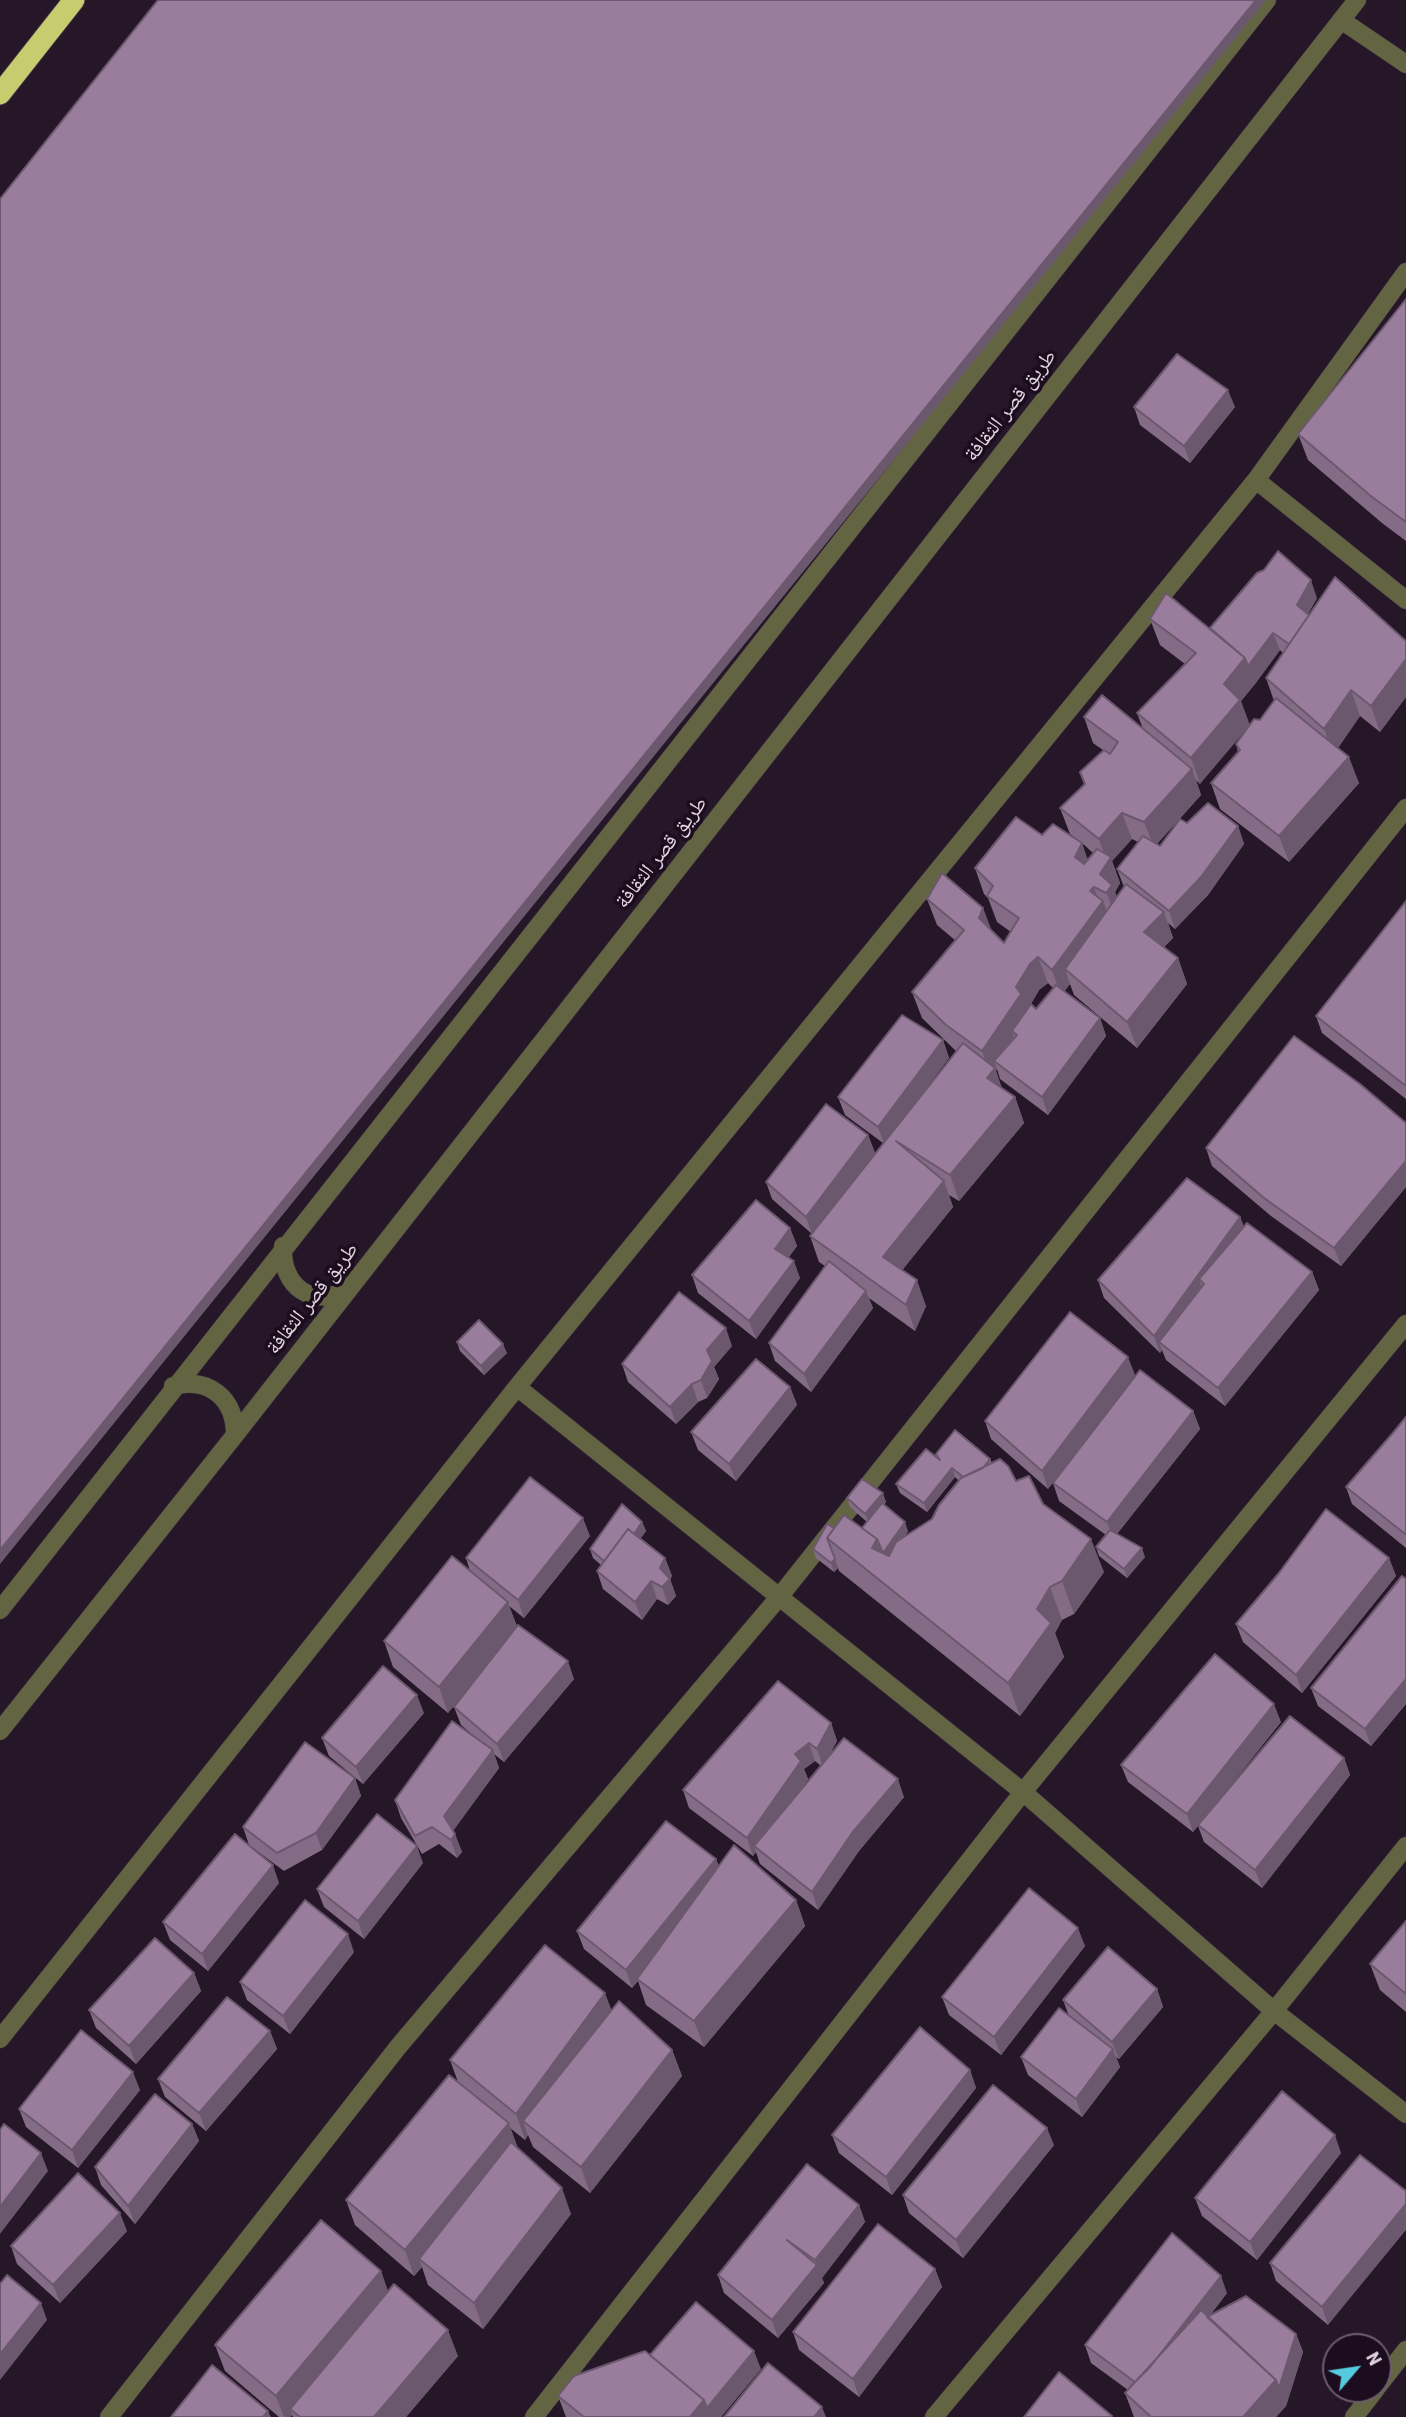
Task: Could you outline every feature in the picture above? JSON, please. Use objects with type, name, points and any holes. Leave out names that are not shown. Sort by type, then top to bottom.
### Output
[{"type":"highway","points":[[0,93],[74,0]]},
{"type":"street","points":[[0,1610],[283,1246],[1267,0]]},
{"type":"street","name":"طريق قصر الثقافة","points":[[0,1731],[235,1435],[1357,0]]},
{"type":"street","points":[[1341,20],[1406,64]]},
{"type":"street","points":[[0,2039],[517,1387],[1256,480],[1406,272]]},
{"type":"street","points":[[1256,480],[1406,600]]},
{"type":"street","points":[[109,2417],[398,2047],[780,1595],[1406,808]]},
{"type":"street","points":[[283,1246],[285,1272],[302,1291],[327,1297],[350,1288]]},
{"type":"street","points":[[534,2417],[1023,1792],[1406,1324]]},
{"type":"street","points":[[173,1387],[200,1384],[224,1397],[235,1421],[235,1435]]},
{"type":"street","points":[[517,1387],[1023,1792],[1274,2011],[1406,2114]]},
{"type":"street","points":[[934,2417],[1274,2011],[1406,1846]]},
{"type":"street","points":[[1392,2368],[1406,2350]]},
{"type":"street","points":[[1354,2417],[1365,2403]]},
{"type":"building","points":[[158,0],[1256,0],[0,1550],[0,199]]},
{"type":"building","points":[[1406,299],[1406,522],[1298,434]]},
{"type":"building","points":[[1177,354],[1228,390],[1184,446],[1134,407]]},
{"type":"building","points":[[1278,551],[1311,580],[1297,605],[1309,615],[1289,644],[1273,633],[1248,666],[1245,658],[1210,628]]},
{"type":"building","points":[[1335,577],[1406,641],[1406,659],[1371,706],[1351,690],[1324,729],[1266,678]]},
{"type":"building","points":[[1166,593],[1245,658],[1224,684],[1240,700],[1191,758],[1137,713],[1196,653],[1150,619]]},
{"type":"building","points":[[1102,695],[1192,769],[1144,822],[1122,813],[1099,839],[1060,808],[1085,784],[1080,772],[1104,750],[1110,754],[1118,742],[1084,717]]},
{"type":"building","points":[[1276,698],[1349,757],[1279,836],[1211,783],[1240,750],[1236,744],[1254,719],[1260,720]]},
{"type":"building","points":[[1208,803],[1238,826],[1201,877],[1169,911],[1117,869],[1143,836],[1160,846],[1180,819],[1187,823]]},
{"type":"building","points":[[1016,817],[1042,835],[1053,824],[1082,843],[1075,857],[1084,864],[1097,849],[1111,857],[1100,874],[1112,885],[1106,893],[1094,887],[1090,891],[1103,901],[1052,970],[1038,957],[1030,964],[1016,987],[1021,994],[982,1051],[946,1025],[912,992],[964,930],[927,899],[942,873],[983,908],[979,918],[1004,943],[1019,918],[987,896],[993,886],[975,868]]},
{"type":"building","points":[[1126,884],[1164,912],[1144,932],[1178,958],[1127,1022],[1065,969]]},
{"type":"building","points":[[1406,901],[1406,1086],[1316,1016]]},
{"type":"building","points":[[1056,985],[1100,1018],[1042,1097],[994,1061],[1017,1035],[1012,1031],[1031,1004],[1036,1009]]},
{"type":"building","points":[[902,1015],[943,1040],[878,1127],[838,1097]]},
{"type":"building","points":[[1294,1036],[1360,1084],[1406,1123],[1406,1161],[1334,1248],[1264,1198],[1206,1148]]},
{"type":"building","points":[[963,1043],[995,1068],[987,1078],[1015,1097],[950,1175],[896,1141],[944,1181],[883,1257],[917,1280],[906,1305],[810,1236]]},
{"type":"building","points":[[826,1104],[868,1135],[806,1217],[766,1182]]},
{"type":"building","points":[[1187,1178],[1240,1217],[1154,1336],[1098,1280]]},
{"type":"building","points":[[756,1200],[790,1228],[775,1249],[794,1261],[749,1321],[692,1275]]},
{"type":"building","points":[[1247,1223],[1312,1272],[1218,1388],[1159,1342],[1204,1284],[1199,1279]]},
{"type":"building","points":[[829,1261],[866,1291],[804,1374],[769,1343]]},
{"type":"building","points":[[679,1292],[726,1328],[707,1350],[712,1361],[701,1380],[692,1384],[670,1407],[622,1364]]},
{"type":"building","points":[[1070,1312],[1128,1357],[1042,1471],[985,1421]]},
{"type":"building","points":[[479,1320],[503,1344],[481,1366],[457,1342]]},
{"type":"building","points":[[756,1359],[790,1387],[729,1464],[691,1432]]},
{"type":"building","points":[[1140,1370],[1193,1411],[1107,1522],[1053,1483]]},
{"type":"building","points":[[1406,1417],[1406,1532],[1405,1534],[1346,1487]]},
{"type":"building","points":[[955,1430],[990,1459],[983,1468],[963,1477],[952,1468],[924,1503],[896,1484],[926,1449],[940,1460],[936,1454]]},
{"type":"building","points":[[1000,1459],[1008,1466],[1016,1481],[1029,1476],[1043,1504],[1091,1539],[1062,1581],[1050,1587],[1037,1609],[1051,1623],[1008,1683],[827,1538],[844,1515],[877,1539],[872,1548],[889,1556],[896,1542],[932,1519],[939,1505],[961,1478]]},
{"type":"building","points":[[530,1477],[583,1518],[518,1600],[466,1558]]},
{"type":"building","points":[[862,1479],[883,1493],[865,1514],[847,1498]]},
{"type":"building","points":[[882,1503],[905,1522],[883,1553],[877,1539],[862,1528]]},
{"type":"building","points":[[622,1504],[642,1522],[634,1534],[628,1529],[604,1561],[590,1549]]},
{"type":"building","points":[[1326,1509],[1389,1558],[1296,1675],[1236,1624],[1279,1573]]},
{"type":"building","points":[[827,1524],[834,1528],[827,1538],[835,1559],[831,1563],[813,1549]]},
{"type":"building","points":[[628,1529],[665,1558],[660,1568],[670,1579],[662,1587],[651,1581],[635,1602],[597,1571]]},
{"type":"building","points":[[1110,1530],[1142,1548],[1124,1569],[1096,1547]]},
{"type":"building","points":[[452,1556],[508,1602],[439,1687],[384,1641]]},
{"type":"building","points":[[1402,1576],[1406,1579],[1406,1679],[1365,1729],[1311,1688]]},
{"type":"building","points":[[518,1625],[568,1661],[497,1744],[454,1707]]},
{"type":"building","points":[[1215,1654],[1274,1704],[1187,1814],[1121,1765]]},
{"type":"building","points":[[383,1666],[417,1695],[356,1767],[322,1738]]},
{"type":"building","points":[[778,1681],[831,1723],[817,1749],[809,1743],[795,1754],[801,1761],[747,1838],[683,1790]]},
{"type":"building","points":[[1290,1716],[1344,1758],[1255,1870],[1198,1825]]},
{"type":"building","points":[[452,1721],[493,1750],[444,1816],[455,1834],[451,1840],[432,1827],[415,1836],[395,1800]]},
{"type":"building","points":[[844,1738],[898,1779],[852,1833],[812,1892],[754,1846]]},
{"type":"building","points":[[305,1742],[355,1778],[316,1833],[277,1853],[243,1827]]},
{"type":"building","points":[[377,1814],[417,1846],[358,1921],[317,1889]]},
{"type":"building","points":[[666,1821],[716,1859],[626,1970],[577,1931]]},
{"type":"building","points":[[235,1834],[273,1865],[202,1954],[163,1922]]},
{"type":"building","points":[[734,1845],[796,1900],[694,2021],[637,1979]]},
{"type":"building","points":[[1029,1888],[1078,1928],[994,2037],[942,1997]]},
{"type":"building","points":[[305,1900],[348,1934],[283,2016],[240,1982]]},
{"type":"building","points":[[1406,1921],[1406,1994],[1370,1964]]},
{"type":"building","points":[[155,1938],[194,1973],[129,2046],[89,2010]]},
{"type":"building","points":[[545,1945],[605,1993],[516,2114],[450,2060]]},
{"type":"building","points":[[1108,1947],[1157,1989],[1112,2042],[1063,2000]]},
{"type":"building","points":[[227,1997],[270,2031],[199,2113],[158,2079]]},
{"type":"building","points":[[619,2001],[672,2050],[581,2167],[523,2121]]},
{"type":"building","points":[[1059,2008],[1113,2049],[1076,2099],[1021,2057]]},
{"type":"building","points":[[920,2027],[970,2070],[886,2177],[832,2135]]},
{"type":"building","points":[[81,2030],[133,2072],[72,2150],[19,2109]]},
{"type":"building","points":[[449,2075],[509,2123],[405,2250],[346,2200]]},
{"type":"building","points":[[993,2085],[1047,2128],[956,2240],[903,2195]]},
{"type":"building","points":[[1282,2091],[1335,2135],[1250,2242],[1195,2198]]},
{"type":"building","points":[[155,2094],[192,2124],[128,2206],[95,2167]]},
{"type":"building","points":[[4,2124],[41,2153],[0,2207],[0,2130]]},
{"type":"building","points":[[511,2142],[562,2188],[474,2303],[419,2259]]},
{"type":"building","points":[[1360,2155],[1406,2191],[1406,2204],[1322,2307],[1270,2263]]},
{"type":"building","points":[[807,2164],[859,2205],[815,2260],[787,2240],[817,2265],[772,2320],[718,2275]]},
{"type":"building","points":[[78,2173],[120,2213],[53,2285],[11,2246]]},
{"type":"building","points":[[321,2220],[381,2271],[276,2396],[215,2345]]},
{"type":"building","points":[[878,2224],[935,2269],[853,2379],[793,2332]]},
{"type":"building","points":[[1172,2233],[1221,2276],[1150,2367],[1135,2382],[1085,2345]]},
{"type":"building","points":[[7,2275],[41,2303],[0,2354],[0,2284]]},
{"type":"building","points":[[394,2284],[448,2330],[374,2417],[300,2417],[290,2409]]},
{"type":"building","points":[[1246,2296],[1296,2334],[1279,2388],[1276,2380],[1207,2317]]},
{"type":"building","points":[[696,2302],[754,2351],[707,2408],[704,2400],[650,2355]]},
{"type":"building","points":[[1201,2310],[1276,2380],[1243,2417],[1151,2417],[1125,2393]]},
{"type":"building","points":[[645,2351],[704,2400],[690,2417],[584,2417],[558,2396],[574,2376]]},
{"type":"building","points":[[768,2363],[822,2407],[814,2417],[724,2417]]},
{"type":"building","points":[[212,2365],[268,2411],[263,2417],[171,2417]]},
{"type":"building","points":[[1059,2372],[1112,2416],[1024,2417]]}]
